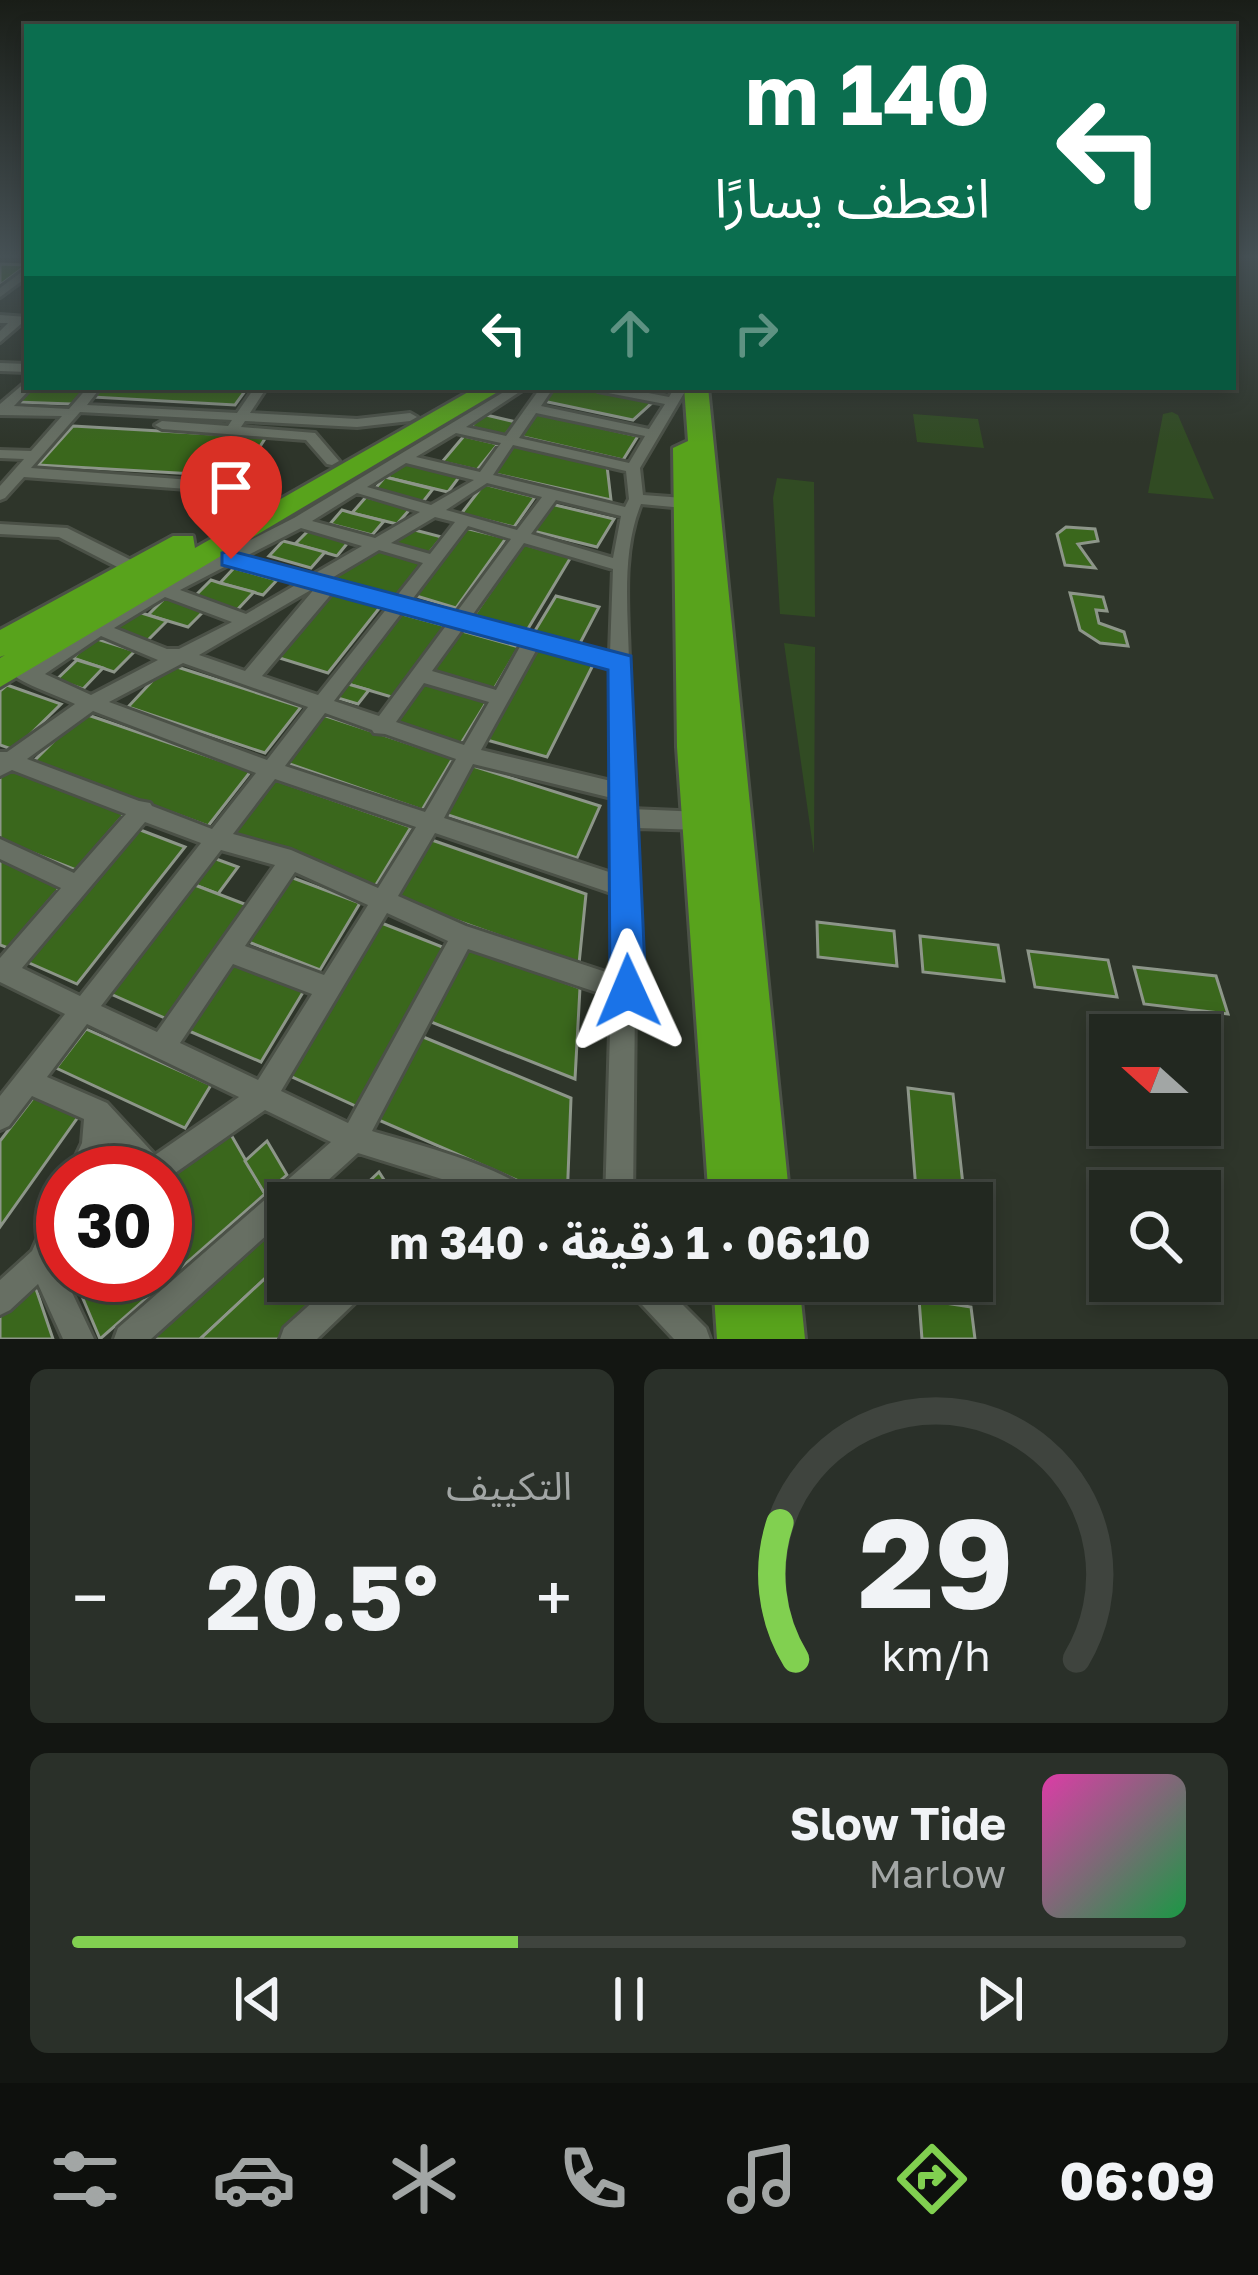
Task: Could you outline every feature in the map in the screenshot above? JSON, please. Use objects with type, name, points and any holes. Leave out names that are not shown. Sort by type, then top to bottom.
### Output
[{"type":"highway","points":[[10,666],[135,569],[458,390]]},
{"type":"highway","points":[[10,666],[489,390]]},
{"type":"highway","points":[[682,391],[702,821],[732,1182]]},
{"type":"highway","points":[[682,391],[702,406],[763,1182]]},
{"type":"highway","points":[[742,1302],[745,1339]]},
{"type":"highway","points":[[774,1302],[777,1339]]},
{"type":"street","points":[[0,320],[22,321]]},
{"type":"street","points":[[0,338],[22,321]]},
{"type":"street","points":[[1,410],[24,388]]},
{"type":"street","points":[[0,495],[92,390]]},
{"type":"street","points":[[236,424],[258,390]]},
{"type":"street","points":[[10,666],[100,629],[299,522],[515,390]]},
{"type":"street","points":[[3,762],[91,703],[321,584],[484,478],[546,390]]},
{"type":"street","points":[[620,1182],[628,991],[621,566],[633,468],[682,391]]},
{"type":"street","points":[[533,408],[652,434]]},
{"type":"street","points":[[1,410],[236,424],[357,423],[410,417]]},
{"type":"street","points":[[236,424],[310,436],[332,461]]},
{"type":"street","points":[[454,428],[633,468]]},
{"type":"street","points":[[0,454],[33,455]]},
{"type":"street","points":[[402,458],[552,494],[631,505],[684,503]]},
{"type":"street","points":[[19,472],[205,486],[234,515]]},
{"type":"street","points":[[355,488],[621,566]]},
{"type":"street","points":[[382,728],[552,494]]},
{"type":"street","points":[[0,1117],[212,838],[465,520]]},
{"type":"street","points":[[299,522],[431,560]]},
{"type":"street","points":[[0,529],[62,532],[135,569]]},
{"type":"street","points":[[231,559],[621,663]]},
{"type":"street","points":[[249,680],[321,584]]},
{"type":"street","points":[[166,591],[248,621]]},
{"type":"street","points":[[100,629],[166,656],[182,656],[318,707],[468,755],[625,793]]},
{"type":"street","points":[[192,1146],[263,1096],[429,825],[533,640]]},
{"type":"street","points":[[10,666],[91,703],[269,769],[627,888]]},
{"type":"street","points":[[420,675],[500,698]]},
{"type":"street","points":[[3,762],[143,809],[212,838],[291,860],[463,936],[628,991]]},
{"type":"street","points":[[143,809],[2,971],[353,1139],[486,1182]]},
{"type":"street","points":[[627,818],[702,821]]},
{"type":"street","points":[[0,849],[79,886]]},
{"type":"street","points":[[162,1047],[291,860]]},
{"type":"street","points":[[129,1339],[353,1139],[463,936]]},
{"type":"street","points":[[228,951],[329,989]]},
{"type":"street","points":[[27,1081],[98,1112],[129,1146]]},
{"type":"street","points":[[94,1146],[98,1112]]},
{"type":"street","points":[[463,1182],[472,1174]]},
{"type":"street","points":[[0,1300],[36,1268]]},
{"type":"street","points":[[68,1302],[79,1339]]},
{"type":"street","points":[[295,1339],[335,1302]]},
{"type":"street","points":[[659,1302],[695,1339]]},
{"type":"green space","points":[[913,414],[978,419],[984,448],[917,442]]},
{"type":"green space","points":[[1163,414],[1178,415],[1214,499],[1148,493]]},
{"type":"green space","points":[[777,478],[814,482],[815,617],[780,614],[773,498]]},
{"type":"green space","points":[[784,643],[815,647],[814,854]]},
{"type":"building","points":[[26,390],[85,390],[72,404],[15,402]]},
{"type":"building","points":[[98,390],[246,390],[235,405],[92,397]]},
{"type":"building","points":[[551,390],[601,390],[654,401],[633,420],[543,401]]},
{"type":"building","points":[[537,413],[638,436],[623,460],[519,436]]},
{"type":"building","points":[[482,414],[516,422],[505,435],[470,428]]},
{"type":"building","points":[[73,426],[266,437],[254,456],[226,454],[212,475],[38,465]]},
{"type":"building","points":[[464,436],[498,444],[477,470],[442,462]]},
{"type":"building","points":[[512,445],[607,466],[611,500],[491,473]]},
{"type":"building","points":[[399,461],[460,476],[448,492],[385,477]]},
{"type":"building","points":[[385,477],[433,489],[422,503],[373,491]]},
{"type":"building","points":[[484,484],[535,497],[514,527],[461,514]]},
{"type":"building","points":[[366,497],[411,508],[397,524],[352,513]]},
{"type":"building","points":[[551,504],[614,519],[597,547],[533,531]]},
{"type":"building","points":[[342,510],[384,521],[372,535],[330,524]]},
{"type":"building","points":[[1066,527],[1095,529],[1098,541],[1078,544],[1095,568],[1065,565],[1057,534]]},
{"type":"building","points":[[407,528],[442,537],[429,553],[394,544]]},
{"type":"building","points":[[465,528],[506,538],[456,608],[413,595]]},
{"type":"building","points":[[310,529],[350,540],[337,556],[295,544]]},
{"type":"building","points":[[283,541],[325,552],[311,568],[269,556]]},
{"type":"building","points":[[523,544],[571,557],[526,632],[473,617]]},
{"type":"building","points":[[377,550],[426,562],[395,597],[329,577]]},
{"type":"building","points":[[234,568],[277,580],[263,595],[220,583]]},
{"type":"building","points":[[211,580],[254,592],[237,610],[194,597]]},
{"type":"building","points":[[329,591],[381,606],[328,673],[273,656]]},
{"type":"building","points":[[1070,593],[1103,597],[1107,611],[1096,610],[1099,623],[1124,632],[1128,646],[1100,643],[1080,630]]},
{"type":"building","points":[[556,596],[599,607],[578,647],[533,634]]},
{"type":"building","points":[[166,597],[206,609],[188,627],[148,615]]},
{"type":"building","points":[[132,610],[167,621],[147,641],[112,630]]},
{"type":"building","points":[[395,612],[446,626],[395,698],[341,682]]},
{"type":"building","points":[[455,629],[519,647],[494,689],[428,669]]},
{"type":"building","points":[[94,638],[135,651],[114,672],[73,658]]},
{"type":"building","points":[[538,648],[594,663],[547,757],[487,740]]},
{"type":"building","points":[[77,660],[103,668],[83,689],[56,680]]},
{"type":"building","points":[[168,664],[301,707],[265,753],[128,707]]},
{"type":"building","points":[[421,678],[489,698],[460,745],[391,723]]},
{"type":"building","points":[[341,682],[369,690],[358,704],[331,696]]},
{"type":"building","points":[[7,685],[61,704],[14,750],[0,745],[0,691]]},
{"type":"building","points":[[82,713],[251,771],[208,826],[33,762]]},
{"type":"building","points":[[320,714],[453,758],[422,810],[284,762]]},
{"type":"building","points":[[473,766],[600,806],[577,858],[445,814]]},
{"type":"building","points":[[11,769],[126,812],[76,870],[0,840],[0,777]]},
{"type":"building","points":[[270,778],[411,827],[374,888],[228,834]]},
{"type":"building","points":[[130,826],[185,847],[77,984],[18,958]]},
{"type":"building","points":[[429,839],[586,894],[579,964],[393,898]]},
{"type":"building","points":[[208,856],[238,867],[218,894],[187,882]]},
{"type":"building","points":[[0,858],[63,884],[8,948],[0,945]]},
{"type":"building","points":[[285,875],[360,903],[320,970],[241,939]]},
{"type":"building","points":[[187,882],[247,905],[167,1019],[104,991]]},
{"type":"building","points":[[379,922],[445,948],[360,1108],[288,1075]]},
{"type":"building","points":[[817,922],[894,931],[897,966],[818,957]]},
{"type":"building","points":[[920,936],[998,945],[1004,981],[923,972]]},
{"type":"building","points":[[464,944],[580,988],[575,1079],[426,1020]]},
{"type":"building","points":[[1028,951],[1108,960],[1117,997],[1035,987]]},
{"type":"building","points":[[230,958],[305,989],[261,1062],[182,1028]]},
{"type":"building","points":[[1134,967],[1216,976],[1228,1014],[1144,1004]]},
{"type":"building","points":[[86,1029],[211,1085],[185,1128],[56,1068]]},
{"type":"building","points":[[416,1034],[571,1098],[568,1182],[521,1182],[374,1118]]},
{"type":"building","points":[[908,1088],[953,1094],[963,1182],[915,1182]]},
{"type":"building","points":[[40,1089],[83,1110],[57,1146],[36,1146],[36,1176],[0,1227],[0,1141]]},
{"type":"building","points":[[226,1126],[265,1194],[192,1258],[192,1154]]},
{"type":"building","points":[[267,1141],[287,1175],[279,1182],[267,1182],[265,1194],[245,1161]]},
{"type":"building","points":[[267,1227],[267,1277],[200,1339],[143,1339],[184,1302],[192,1302],[192,1295]]},
{"type":"building","points":[[267,1277],[267,1302],[316,1302],[278,1339],[200,1339]]},
{"type":"building","points":[[34,1283],[36,1302],[40,1302],[53,1339],[0,1339],[0,1310]]},
{"type":"building","points":[[84,1302],[142,1302],[100,1339]]},
{"type":"building","points":[[919,1302],[971,1307],[975,1339],[922,1339]]},
{"type":"route","points":[[231,559],[621,663],[628,991]]}]
